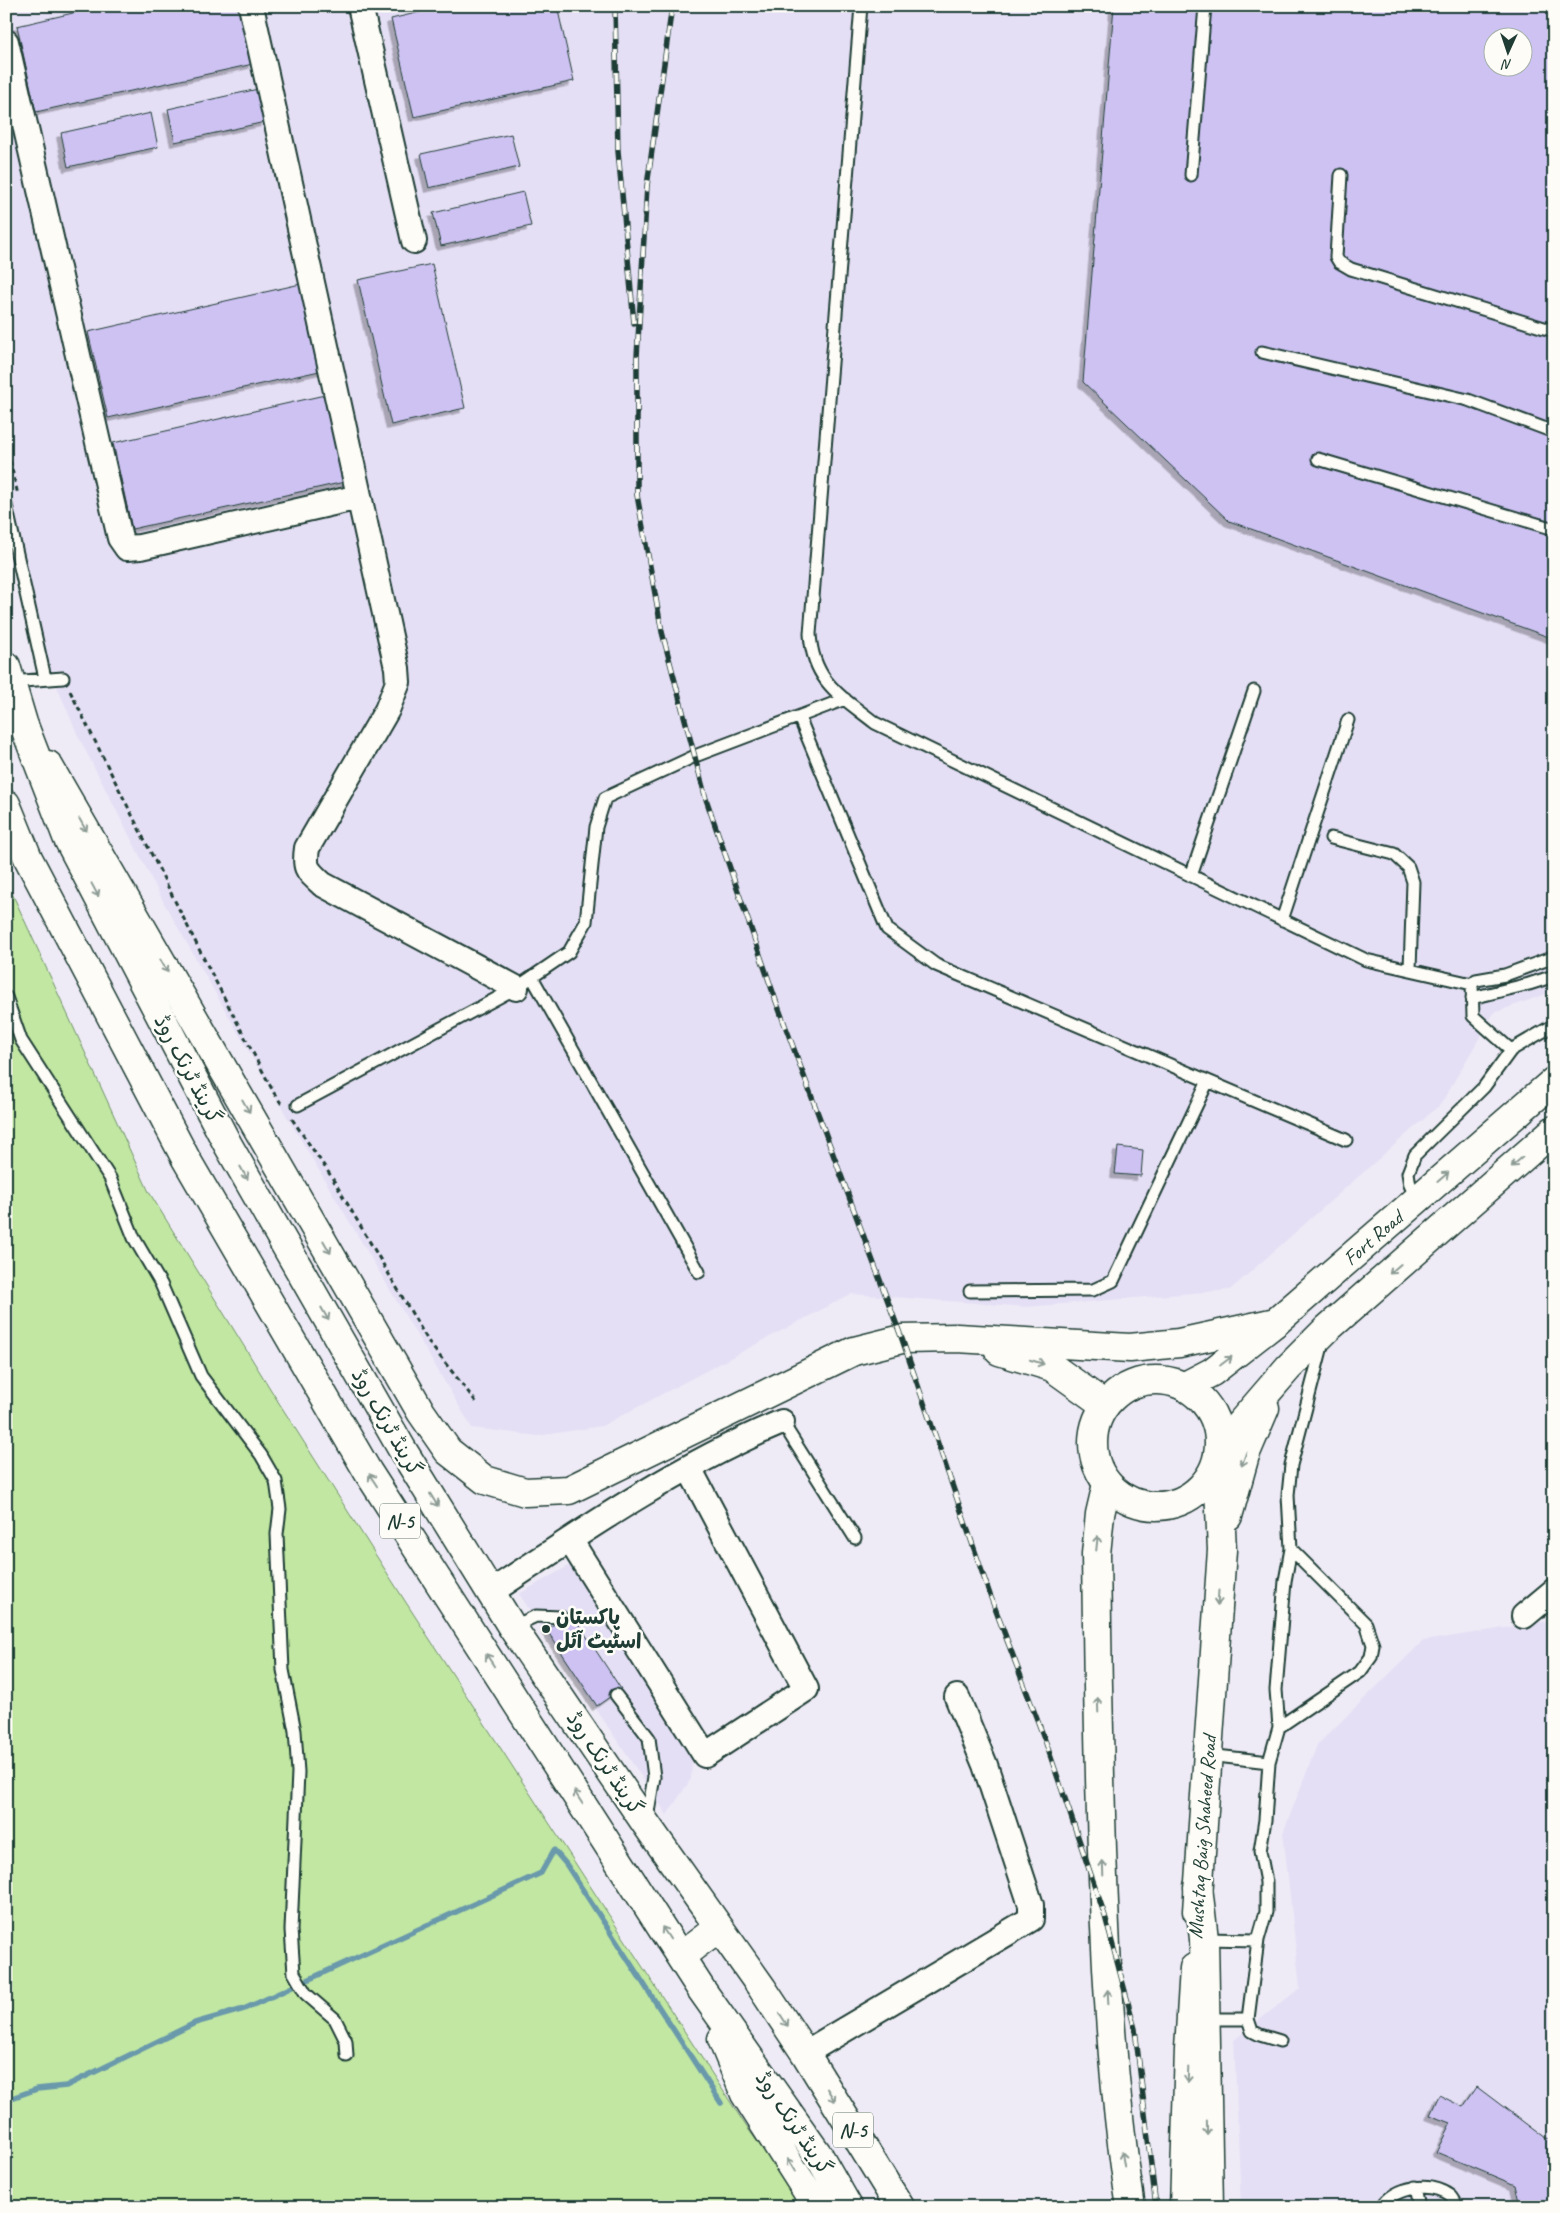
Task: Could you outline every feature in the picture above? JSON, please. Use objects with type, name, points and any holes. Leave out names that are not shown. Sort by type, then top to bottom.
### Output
[{"type":"main road","name":"گرینڈ ٹرنک روڈ","points":[[8,674],[23,723],[67,837],[228,1145],[402,1449],[512,1626],[646,1824],[762,1988],[805,2053],[900,2207]]},
{"type":"main road","points":[[23,723],[421,1412],[448,1451],[486,1480],[525,1492],[569,1490],[854,1351],[902,1339],[957,1338],[1130,1348],[1178,1343],[1276,1322]]},
{"type":"main road","name":"گرینڈ ٹرنک روڈ","points":[[6,804],[28,858],[186,1159],[368,1472],[701,1989],[819,2156],[848,2207]]},
{"type":"main road","name":"Fort Road","points":[[1185,1386],[1212,1372],[1276,1322],[1554,1081]]},
{"type":"main road","name":"Fort Road","points":[[1217,1457],[1288,1368],[1327,1329],[1554,1130]]},
{"type":"main road","points":[[957,1338],[1052,1367],[1105,1405]]},
{"type":"main road","points":[[1222,1550],[1230,1502],[1245,1455],[1264,1410],[1288,1368]]},
{"type":"main road","points":[[1150,1380],[1168,1381],[1185,1386],[1200,1397],[1211,1411],[1218,1428],[1217,1457],[1204,1486],[1186,1499],[1166,1506],[1144,1506],[1124,1498],[1107,1484],[1098,1470],[1093,1454],[1093,1436],[1097,1420],[1105,1405],[1117,1393],[1133,1384],[1150,1380]]},
{"type":"main road","name":"Mushtaq Baig Shaheed Road","points":[[1184,2207],[1189,2049],[1198,1887],[1222,1550],[1217,1457]]},
{"type":"main road","points":[[1107,1484],[1100,1514],[1096,1554],[1104,1916],[1110,2037],[1122,2150],[1131,2207]]},
{"type":"main road","points":[[1198,1887],[1204,1939],[1209,2207]]},
{"type":"main road","points":[[681,1956],[718,1928]]},
{"type":"main road","points":[[701,1989],[745,2094],[817,2207]]},
{"type":"street","points":[[251,6],[360,497],[397,668],[398,682],[386,710],[307,848],[305,864],[308,871],[322,884],[524,982]]},
{"type":"street","points":[[360,6],[414,241]]},
{"type":"street","points":[[6,42],[120,538],[127,548],[140,547],[360,497]]},
{"type":"street","points":[[491,1592],[570,1540],[689,1468],[754,1434],[782,1422]]},
{"type":"street","points":[[570,1540],[705,1755],[806,1689],[689,1468]]},
{"type":"street","points":[[1524,1616],[1554,1591]]},
{"type":"street","points":[[805,2053],[1031,1919],[1030,1905],[988,1774],[957,1697]]},
{"type":"lane","points":[[861,6],[810,634],[814,660],[821,676],[845,699],[875,723],[1366,960],[1472,984]]},
{"type":"lane","points":[[1191,175],[1205,6]]},
{"type":"lane","points":[[1341,176],[1336,257],[1339,262],[1351,269],[1554,331]]},
{"type":"lane","points":[[1262,352],[1468,400],[1554,432]]},
{"type":"lane","points":[[1318,459],[1554,529]]},
{"type":"lane","points":[[6,505],[45,678]]},
{"type":"lane","points":[[8,674],[63,678]]},
{"type":"lane","points":[[1191,876],[1254,691]]},
{"type":"lane","points":[[298,1105],[524,982],[569,952],[586,922],[596,827],[605,798],[695,756],[845,699]]},
{"type":"lane","points":[[800,717],[887,929],[936,965],[1346,1140]]},
{"type":"lane","points":[[1282,920],[1348,720]]},
{"type":"lane","points":[[1331,838],[1394,854],[1408,867],[1413,882],[1410,969]]},
{"type":"lane","points":[[1511,1050],[1473,1016],[1472,984],[1476,980],[1505,975],[1554,957]]},
{"type":"lane","points":[[1472,998],[1554,976]]},
{"type":"lane","points":[[524,982],[699,1272]]},
{"type":"lane","points":[[6,997],[21,1040],[110,1178],[134,1238],[161,1284],[201,1376],[261,1455],[276,1481],[280,1509],[277,1534],[283,1670],[295,1731],[298,1772],[291,1930],[294,1973],[306,1994],[335,2019],[346,2041],[347,2056]]},
{"type":"lane","points":[[1417,1200],[1410,1185],[1408,1173],[1410,1162],[1415,1155],[1484,1087],[1511,1050],[1554,1025]]},
{"type":"lane","points":[[970,1291],[1093,1290],[1113,1280],[1208,1081]]},
{"type":"lane","points":[[1280,2041],[1260,2036],[1252,2031],[1248,2019],[1258,1940],[1266,1912],[1266,1882],[1260,1851],[1265,1820],[1269,1762],[1279,1727],[1276,1690],[1285,1581],[1291,1549],[1288,1495],[1291,1465],[1327,1329]]},
{"type":"lane","points":[[782,1422],[855,1538]]},
{"type":"lane","points":[[1279,1727],[1360,1672],[1370,1657],[1373,1645],[1366,1624],[1291,1549]]},
{"type":"lane","points":[[512,1626],[536,1616],[561,1617]]},
{"type":"lane","points":[[616,1695],[649,1738],[654,1777],[646,1824]]},
{"type":"lane","points":[[1208,1755],[1269,1762]]},
{"type":"lane","points":[[1204,1939],[1258,1940]]},
{"type":"lane","points":[[1206,2019],[1248,2019]]},
{"type":"lane","points":[[1416,2188],[1419,2207]]},
{"type":"lane","points":[[1382,2207],[1388,2198],[1400,2192],[1416,2188],[1435,2190],[1452,2197],[1457,2207]]},
{"type":"path","points":[[6,443],[19,501]]},
{"type":"path","points":[[63,678],[202,957],[274,1093],[284,1108]]},
{"type":"path","points":[[290,1116],[331,1176],[430,1344],[477,1403]]},
{"type":"shaded area","points":[[6,6],[1554,6],[1554,991],[1494,1013],[1441,1104],[1230,1290],[1027,1307],[851,1294],[602,1426],[538,1436],[472,1428],[264,1078],[165,905],[78,736],[37,640],[6,503]]},
{"type":"shaded area","points":[[575,1562],[693,1743],[691,1779],[667,1815],[519,1594]]},
{"type":"shaded area","points":[[1554,1620],[1554,2207],[1241,2207],[1234,2040],[1300,1988],[1283,1833],[1317,1745],[1423,1641]]},
{"type":"green space","points":[[6,880],[149,1192],[279,1403],[405,1601],[746,2126],[805,2207],[6,2207]]},
{"type":"building","points":[[103,6],[240,6],[253,64],[36,112],[17,26]]},
{"type":"building","points":[[445,6],[557,6],[574,81],[414,117],[391,19]]},
{"type":"building","points":[[1114,6],[1554,6],[1554,639],[1229,521],[1083,382]]},
{"type":"building","points":[[258,89],[265,122],[175,142],[168,109]]},
{"type":"building","points":[[151,113],[158,147],[68,167],[61,133]]},
{"type":"building","points":[[511,134],[519,167],[429,188],[421,154]]},
{"type":"building","points":[[523,192],[531,226],[441,246],[433,213]]},
{"type":"building","points":[[432,264],[465,408],[391,425],[358,280]]},
{"type":"building","points":[[305,283],[324,370],[108,418],[88,332]]},
{"type":"building","points":[[329,394],[349,481],[132,529],[113,443]]},
{"type":"building","points":[[1118,1147],[1143,1150],[1141,1176],[1115,1174]]},
{"type":"building","points":[[572,1614],[621,1689],[597,1706],[546,1629]]},
{"type":"building","points":[[1477,2087],[1546,2139],[1554,2140],[1554,2207],[1520,2207],[1515,2185],[1436,2152],[1451,2123],[1430,2115],[1439,2095],[1463,2107]]},
{"type":"waterway","points":[[6,2100],[37,2089],[66,2086],[195,2023],[244,2009],[541,1873],[554,1850],[566,1864],[721,2103]]},
{"type":"railway","points":[[615,6],[618,151],[634,323]]},
{"type":"railway","points":[[672,6],[647,186],[637,357],[637,495],[662,632],[706,799],[776,1001],[902,1339],[990,1595],[1046,1743],[1105,1916],[1135,2029],[1156,2207]]},
{"type":"place","name":"پاکستان اسٹیٹ آئل","points":[[546,1629]]}]
